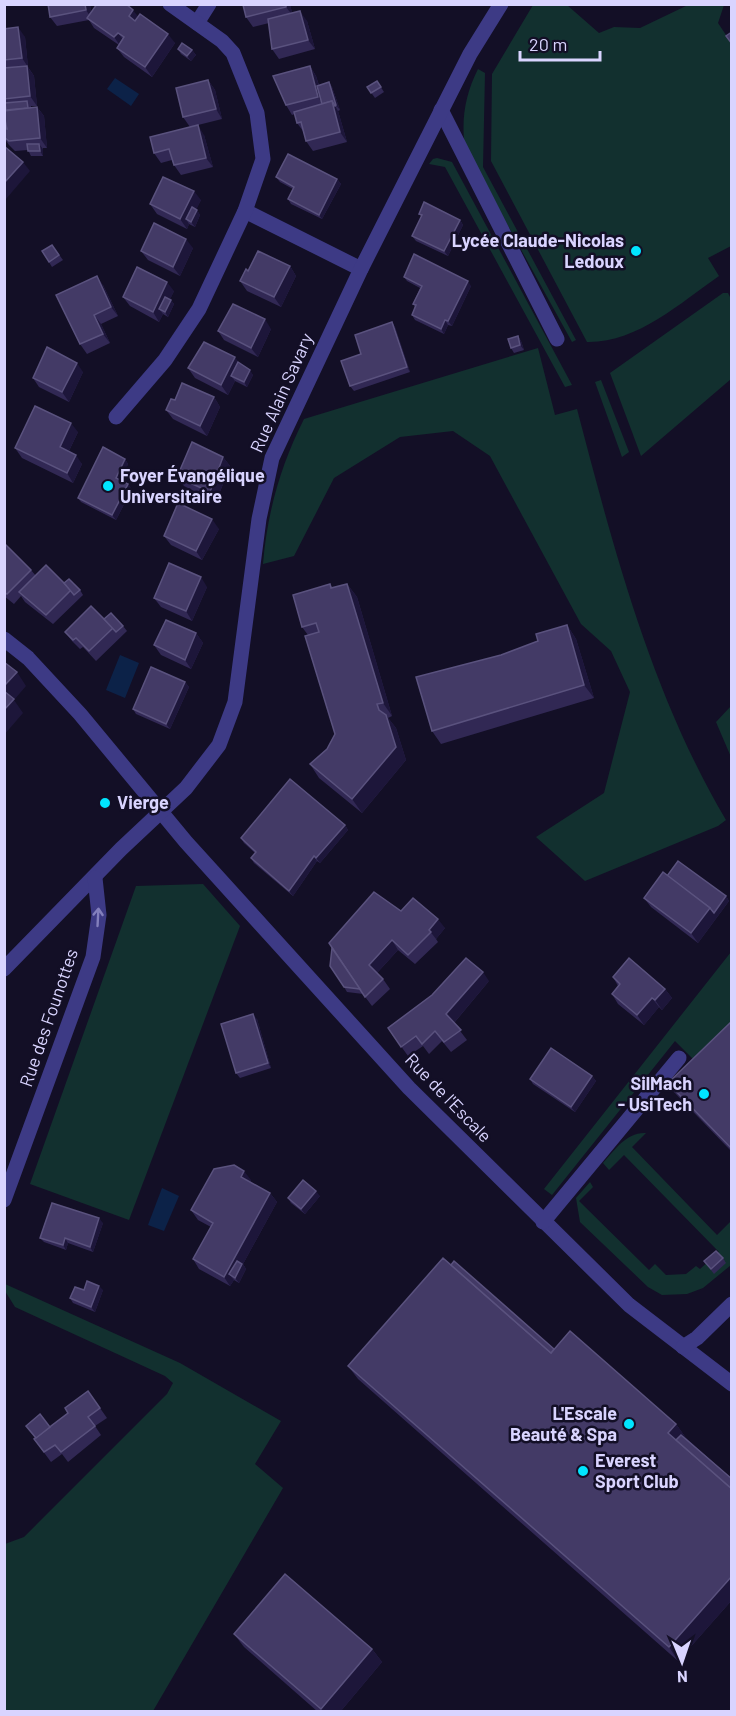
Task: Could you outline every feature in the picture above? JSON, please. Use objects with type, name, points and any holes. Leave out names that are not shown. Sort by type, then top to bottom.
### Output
[{"type":"street","points":[[116,417],[182,336],[199,309],[245,211],[263,159],[257,112],[233,53],[222,41],[170,4]]},
{"type":"street","points":[[197,23],[209,4]]},
{"type":"street","name":"Rue Alain Savary","points":[[162,812],[186,788],[219,745],[235,702],[259,519],[272,458],[361,269],[441,110],[470,54],[501,4]]},
{"type":"street","points":[[441,110],[556,339]]},
{"type":"street","points":[[245,211],[361,269]]},
{"type":"street","points":[[4,639],[28,658],[80,714],[162,812]]},
{"type":"street","name":"Rue des Founottes","points":[[4,969],[121,849],[162,812]]},
{"type":"street","name":"Rue de l'Escale","points":[[162,812],[409,1088],[629,1305],[732,1384]]},
{"type":"street","name":"Rue des Founottes","points":[[4,1200],[93,957],[99,915],[95,878]]},
{"type":"street","points":[[543,1222],[679,1058]]},
{"type":"street","points":[[682,1347],[697,1338],[732,1304]]},
{"type":"green space","name":"Lycée Claude-Nicolas Ledoux","points":[[533,5],[567,5],[599,33],[614,27],[640,28],[688,5],[724,5],[718,23],[732,44],[731,246],[708,258],[719,276],[657,320],[623,336],[605,341],[587,342],[491,161],[492,74]]},
{"type":"green space","points":[[478,69],[485,73],[483,167],[576,340],[572,342],[465,148],[465,107]]},
{"type":"green space","points":[[437,158],[452,162],[572,385],[565,387],[445,167],[429,164]]},
{"type":"green space","points":[[723,293],[728,293],[731,299],[731,379],[641,456],[610,373]]},
{"type":"green space","points":[[538,348],[555,415],[577,409],[605,515],[637,620],[676,722],[726,820],[718,826],[585,881],[536,837],[604,793],[630,692],[611,651],[581,624],[490,456],[453,431],[400,437],[334,478],[294,556],[263,564],[276,489],[288,453],[304,419]]},
{"type":"green space","points":[[601,380],[629,452],[622,457],[595,382]]},
{"type":"green space","points":[[731,706],[731,757],[716,722]]},
{"type":"green space","points":[[203,884],[240,926],[129,1220],[30,1184],[136,886]]},
{"type":"green space","points":[[731,952],[731,1028],[696,1062],[675,1041],[552,1195],[544,1189]]},
{"type":"green space","points":[[639,1133],[646,1133],[632,1147],[717,1235],[731,1221],[731,1265],[703,1288],[687,1294],[662,1295],[648,1287],[580,1222],[576,1198],[590,1182],[593,1187],[579,1201],[649,1270],[655,1264],[666,1275],[686,1274],[696,1266],[700,1269],[719,1252],[624,1155],[609,1170],[603,1163],[627,1139]]},
{"type":"green space","points":[[5,1284],[180,1363],[281,1421],[255,1464],[283,1488],[153,1711],[5,1711],[5,1544],[24,1537],[167,1394],[173,1383],[165,1376],[15,1307],[5,1291]]},
{"type":"water","points":[[115,78],[139,94],[131,106],[107,89]]},
{"type":"water","points":[[120,655],[139,663],[125,698],[106,690]]},
{"type":"water","points":[[162,1188],[179,1196],[164,1231],[148,1225]]},
{"type":"building","points":[[48,4],[85,4],[86,10],[50,17]]},
{"type":"building","points":[[97,4],[126,4],[133,10],[129,16],[135,21],[140,14],[168,34],[145,67],[117,48],[124,37],[118,33],[114,37],[87,18]]},
{"type":"building","points":[[286,4],[286,7],[246,17],[243,5]]},
{"type":"building","points":[[300,11],[308,40],[272,49],[268,19]]},
{"type":"building","points":[[18,27],[22,58],[4,60],[4,29]]},
{"type":"building","points":[[732,32],[732,44],[726,36]]},
{"type":"building","points":[[182,43],[192,50],[187,56],[178,49]]},
{"type":"building","points":[[27,66],[30,96],[4,99],[4,68]]},
{"type":"building","points":[[310,66],[318,97],[286,105],[273,76]]},
{"type":"building","points":[[208,80],[216,109],[183,117],[176,88]]},
{"type":"building","points":[[377,81],[381,87],[371,93],[367,87]]},
{"type":"building","points":[[329,82],[335,106],[332,101],[322,104],[317,86]]},
{"type":"building","points":[[27,101],[28,108],[6,110],[5,103]]},
{"type":"building","points":[[332,101],[340,132],[306,141],[301,122],[297,123],[294,112]]},
{"type":"building","points":[[37,107],[40,138],[9,141],[4,137],[4,129],[7,129],[4,111]]},
{"type":"building","points":[[198,125],[206,158],[174,165],[169,149],[154,153],[150,137]]},
{"type":"building","points":[[27,144],[39,144],[40,151],[28,151]]},
{"type":"building","points":[[4,146],[23,162],[4,183]]},
{"type":"building","points":[[288,154],[337,179],[319,215],[288,199],[294,187],[276,177]]},
{"type":"building","points":[[163,177],[194,191],[180,219],[150,204]]},
{"type":"building","points":[[424,202],[460,220],[444,251],[412,236],[422,215],[419,214]]},
{"type":"building","points":[[192,207],[197,210],[191,222],[186,219]]},
{"type":"building","points":[[154,223],[186,239],[173,267],[141,251]]},
{"type":"building","points":[[52,245],[59,255],[49,262],[42,251]]},
{"type":"building","points":[[258,251],[290,266],[274,297],[240,281]]},
{"type":"building","points":[[414,254],[468,281],[448,321],[445,320],[441,329],[412,315],[416,305],[413,304],[422,286],[404,277]]},
{"type":"building","points":[[137,267],[167,282],[153,312],[123,297]]},
{"type":"building","points":[[97,276],[111,307],[94,315],[103,334],[80,344],[56,295]]},
{"type":"building","points":[[165,297],[171,300],[165,312],[159,309]]},
{"type":"building","points":[[233,304],[265,319],[251,348],[218,331]]},
{"type":"building","points":[[392,322],[407,367],[350,386],[341,361],[361,354],[355,335]]},
{"type":"building","points":[[518,336],[520,345],[511,348],[508,339]]},
{"type":"building","points":[[204,342],[235,357],[221,385],[188,368]]},
{"type":"building","points":[[47,347],[77,363],[62,392],[33,378]]},
{"type":"building","points":[[238,362],[250,370],[244,382],[231,376]]},
{"type":"building","points":[[182,383],[214,397],[200,426],[166,410],[171,399],[175,400]]},
{"type":"building","points":[[35,406],[71,423],[60,447],[76,455],[67,473],[15,448]]},
{"type":"building","points":[[192,442],[223,457],[210,492],[177,477]]},
{"type":"building","name":"Foyer Évangélique Universitaire","points":[[103,447],[125,459],[116,478],[128,484],[112,515],[78,498]]},
{"type":"building","points":[[178,503],[212,519],[196,551],[164,536]]},
{"type":"building","points":[[5,544],[31,570],[7,594],[4,592]]},
{"type":"building","points":[[169,563],[201,577],[186,611],[154,598]]},
{"type":"building","points":[[46,565],[71,590],[46,615],[19,592]]},
{"type":"building","points":[[69,579],[80,590],[74,595],[64,583]]},
{"type":"building","points":[[330,584],[331,588],[347,584],[383,703],[377,704],[379,710],[386,715],[396,747],[352,799],[310,764],[327,749],[335,734],[305,636],[319,632],[316,623],[302,627],[293,595]]},
{"type":"building","points":[[91,606],[113,628],[89,651],[76,638],[73,640],[65,632]]},
{"type":"building","points":[[111,613],[123,626],[116,632],[104,619]]},
{"type":"building","points":[[166,620],[196,633],[185,660],[154,645]]},
{"type":"building","points":[[567,625],[584,685],[432,731],[416,677],[501,655],[538,641],[536,634]]},
{"type":"building","points":[[4,662],[17,672],[4,686]]},
{"type":"building","points":[[151,667],[185,682],[166,724],[133,709]]},
{"type":"building","points":[[4,691],[14,699],[4,710]]},
{"type":"building","points":[[290,779],[345,825],[316,858],[314,856],[289,891],[251,858],[256,852],[241,838]]},
{"type":"building","points":[[678,861],[726,896],[714,913],[667,876]]},
{"type":"building","points":[[663,872],[710,908],[691,933],[644,898]]},
{"type":"building","points":[[374,892],[401,911],[413,898],[438,919],[429,930],[431,932],[408,955],[392,940],[369,965],[383,979],[365,997],[329,943]]},
{"type":"building","points":[[332,948],[360,989],[344,987],[330,966]]},
{"type":"building","points":[[466,958],[483,972],[446,1014],[461,1030],[444,1042],[435,1031],[422,1044],[416,1036],[401,1047],[388,1028],[432,995]]},
{"type":"building","points":[[629,958],[665,989],[655,1000],[652,998],[637,1015],[612,994],[620,984],[613,977]]},
{"type":"building","points":[[253,1014],[268,1063],[236,1073],[221,1024]]},
{"type":"building","name":"SilMach - UsiTech","points":[[732,1021],[732,1149],[668,1083]]},
{"type":"building","points":[[551,1048],[592,1076],[571,1107],[530,1079]]},
{"type":"building","points":[[234,1165],[244,1171],[241,1177],[270,1193],[224,1277],[193,1259],[213,1223],[191,1210],[214,1169]]},
{"type":"building","points":[[303,1180],[316,1191],[301,1209],[288,1198]]},
{"type":"building","points":[[52,1203],[99,1218],[90,1247],[65,1238],[63,1245],[40,1238]]},
{"type":"building","points":[[716,1251],[723,1258],[711,1269],[704,1261]]},
{"type":"building","name":"Everest Sport Club","points":[[443,1258],[551,1353],[570,1331],[676,1424],[668,1433],[732,1489],[732,1576],[669,1647],[348,1366]]},
{"type":"building","points":[[237,1261],[242,1264],[235,1278],[229,1274]]},
{"type":"building","points":[[454,1261],[554,1349],[551,1353],[451,1265]]},
{"type":"building","points":[[87,1281],[99,1286],[91,1307],[70,1298],[75,1287],[84,1290]]},
{"type":"building","points":[[88,1391],[100,1408],[88,1417],[95,1426],[61,1452],[55,1445],[44,1452],[34,1439],[68,1413],[65,1408]]},
{"type":"building","points":[[40,1414],[50,1427],[36,1438],[26,1426]]},
{"type":"building","points":[[681,1435],[732,1479],[732,1489],[676,1440]]},
{"type":"building","points":[[285,1574],[372,1649],[321,1709],[234,1634]]},
{"type":"place","name":"Lycée Claude-Nicolas Ledoux","points":[[636,251]]},
{"type":"place","name":"Foyer Évangélique Universitaire","points":[[108,486]]},
{"type":"place","name":"Vierge","points":[[105,803]]},
{"type":"place","name":"SilMach - UsiTech","points":[[704,1094]]},
{"type":"place","name":"L'Escale Beauté & Spa","points":[[629,1424]]},
{"type":"place","name":"Everest Sport Club","points":[[583,1471]]}]
